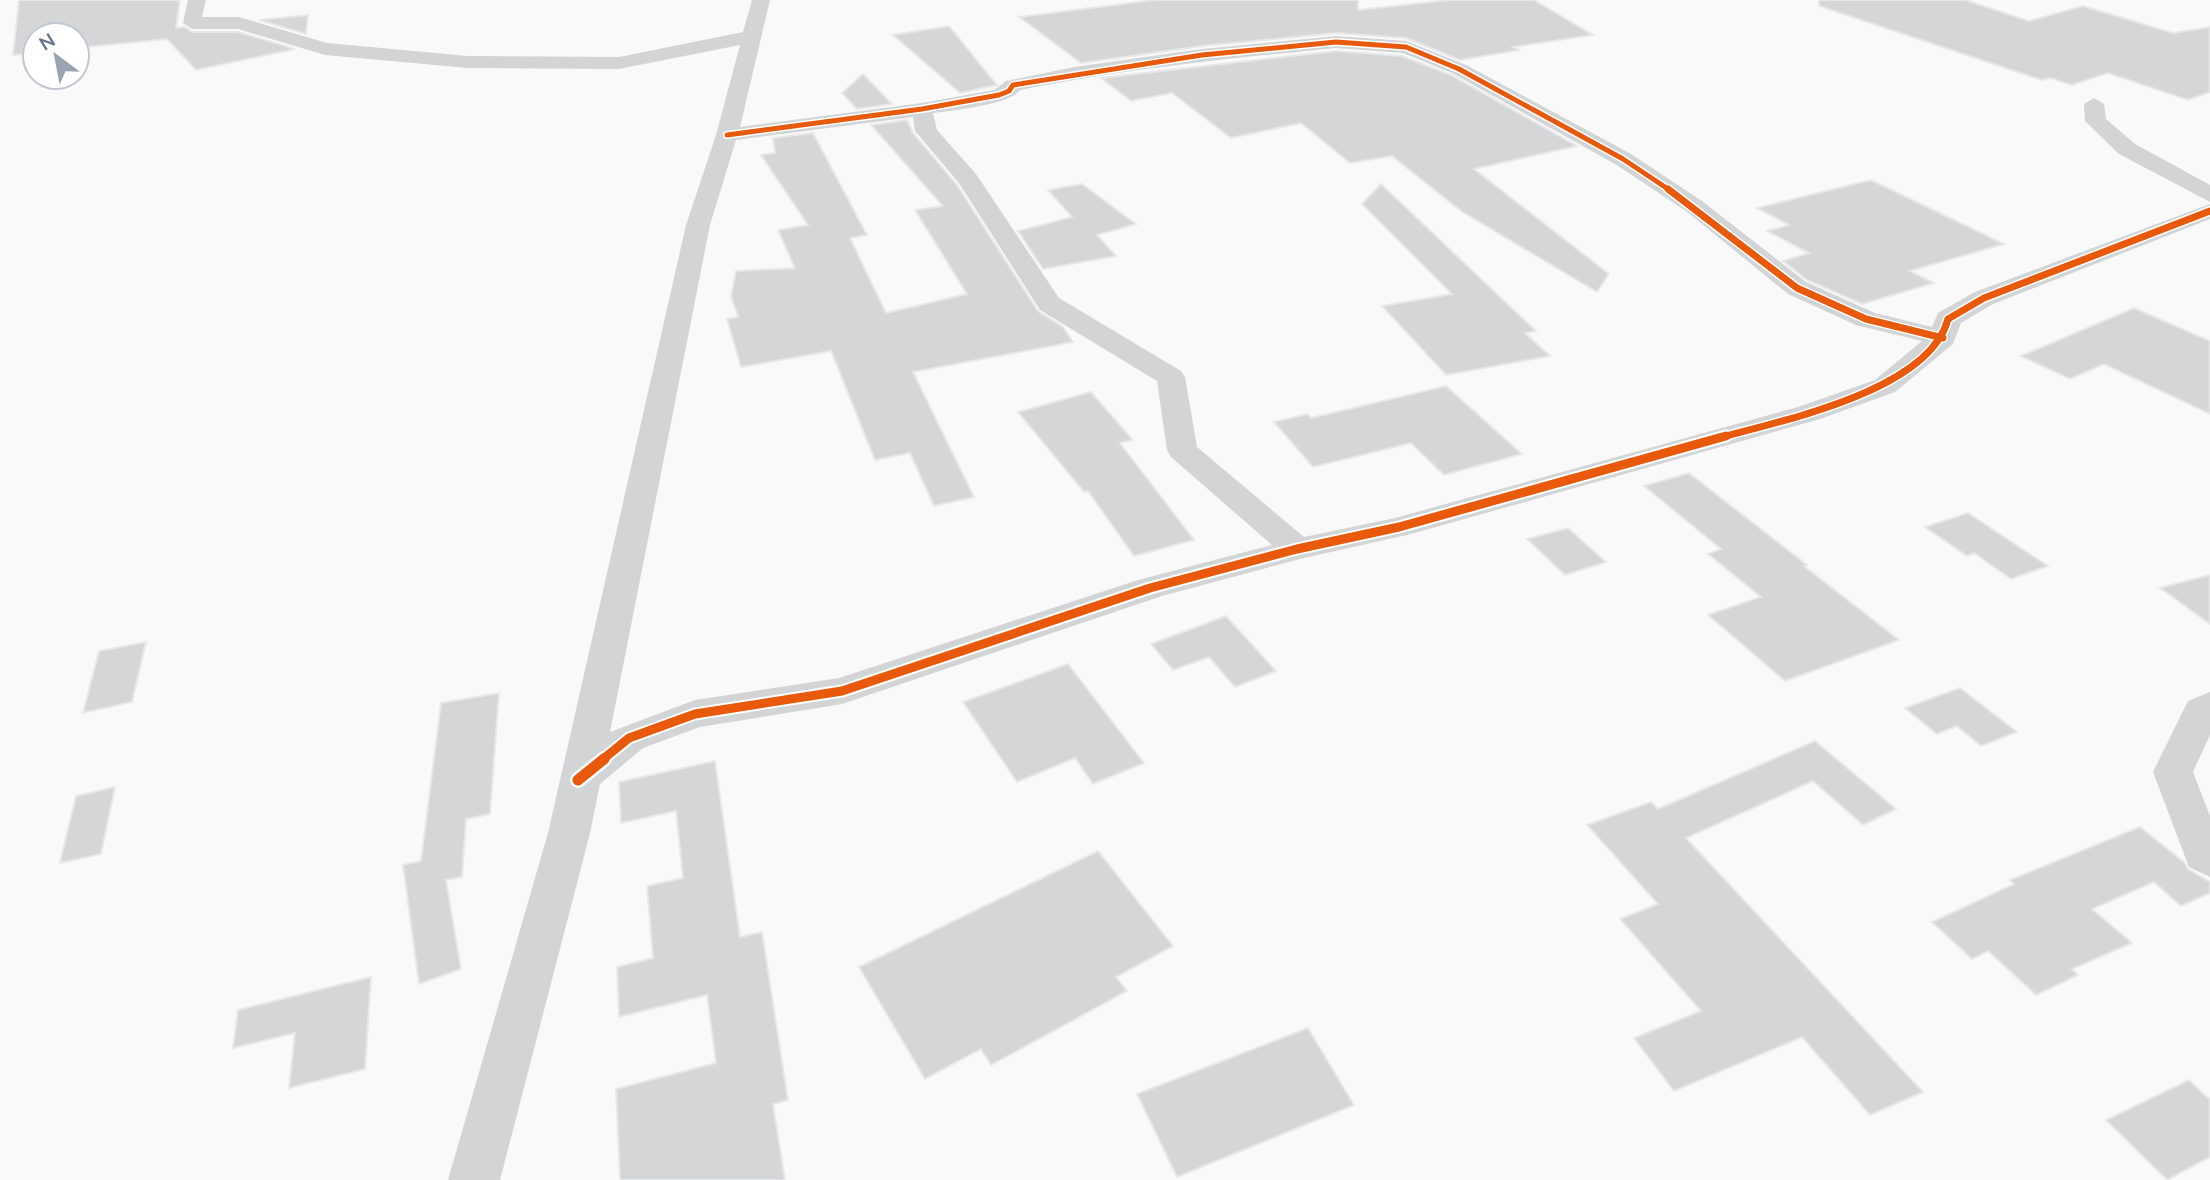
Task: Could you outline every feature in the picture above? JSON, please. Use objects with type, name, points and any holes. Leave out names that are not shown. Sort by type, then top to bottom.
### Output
[{"type":"street","points":[[197,0],[192,23],[239,23],[325,49],[468,62],[619,63],[749,37]]},
{"type":"street","points":[[474,1180],[569,833],[578,780],[663,402],[698,225],[727,135],[749,37],[761,0]]},
{"type":"street","points":[[727,135],[922,109],[999,94],[1009,91],[1013,85],[1074,73],[1202,55],[1336,42],[1406,47],[1496,88],[1549,121],[1623,159],[1694,206],[1797,288],[1866,319],[1943,338]]},
{"type":"street","points":[[2094,104],[2096,121],[2127,149],[2210,195]]},
{"type":"street","points":[[922,109],[926,131],[968,179],[1049,304],[1171,377],[1182,450],[1297,549]]},
{"type":"street","points":[[578,780],[629,738],[695,714],[842,691],[1150,589],[1297,549],[1399,527],[1809,413],[1885,386],[1943,338],[1948,318],[1984,298],[2210,211]]},
{"type":"street","points":[[2210,705],[2202,711],[2173,772],[2204,855],[2210,860]]},
{"type":"building","points":[[19,0],[180,0],[176,28],[185,27],[192,32],[238,32],[295,49],[196,70],[167,39],[91,47],[91,21],[21,21],[21,54],[13,55]]},
{"type":"building","points":[[1154,0],[1358,0],[1358,10],[1449,0],[1534,0],[1593,35],[1513,47],[1519,50],[1460,60],[1406,38],[1336,33],[1202,46],[1081,63],[1019,17]]},
{"type":"building","points":[[1819,0],[1965,0],[2029,21],[2083,6],[2173,33],[2210,27],[2210,92],[2188,100],[2108,73],[2072,85],[2050,78],[2042,80],[1819,6]]},
{"type":"building","points":[[308,15],[306,34],[259,20]]},
{"type":"building","points":[[949,26],[997,85],[960,93],[893,35]]},
{"type":"building","points":[[1336,51],[1402,56],[1451,75],[1577,146],[1474,169],[1609,274],[1597,292],[1461,211],[1392,156],[1350,163],[1301,123],[1231,138],[1172,93],[1131,101],[1101,78]]},
{"type":"building","points":[[863,74],[892,104],[857,109],[842,93]]},
{"type":"building","points":[[907,120],[913,133],[957,185],[1038,311],[1063,327],[1073,342],[913,372],[974,497],[934,506],[910,453],[875,460],[831,351],[741,367],[727,319],[738,317],[731,296],[736,271],[795,268],[778,230],[808,225],[761,155],[775,153],[773,138],[813,133],[867,235],[850,238],[886,313],[967,294],[915,210],[943,206],[871,125]]},
{"type":"building","points":[[1871,180],[2004,244],[1910,271],[1934,283],[1862,304],[1807,280],[1783,261],[1809,253],[1767,231],[1789,225],[1757,208]]},
{"type":"building","points":[[1082,184],[1136,224],[1097,235],[1116,256],[1043,269],[1018,231],[1072,217],[1048,190]]},
{"type":"building","points":[[1381,184],[1536,331],[1525,333],[1550,356],[1446,375],[1382,306],[1452,294],[1362,204]]},
{"type":"building","points":[[2134,308],[2210,341],[2210,414],[2104,364],[2070,379],[2021,356]]},
{"type":"building","points":[[1446,386],[1522,454],[1444,475],[1411,443],[1313,467],[1274,422],[1307,414],[1311,418]]},
{"type":"building","points":[[1091,392],[1133,440],[1120,443],[1194,540],[1134,556],[1088,491],[1084,492],[1018,412]]},
{"type":"building","points":[[1689,473],[1899,640],[1785,681],[1708,615],[1761,597],[1708,554],[1721,549],[1644,486]]},
{"type":"building","points":[[1968,513],[2048,566],[2011,579],[1974,553],[1967,556],[1925,527]]},
{"type":"building","points":[[1568,528],[1606,562],[1565,575],[1527,539]]},
{"type":"building","points":[[2210,575],[2210,624],[2160,588]]},
{"type":"building","points":[[1226,616],[1276,671],[1235,687],[1209,657],[1173,670],[1151,644]]},
{"type":"building","points":[[146,642],[132,702],[83,713],[99,651]]},
{"type":"building","points":[[1068,664],[1144,763],[1093,784],[1075,758],[1017,782],[963,702]]},
{"type":"building","points":[[1960,688],[2017,732],[1981,746],[1957,726],[1937,734],[1905,708]]},
{"type":"building","points":[[499,693],[490,814],[466,819],[462,877],[446,880],[461,969],[419,984],[403,865],[421,861],[441,703]]},
{"type":"building","points":[[1815,741],[1896,809],[1863,825],[1813,781],[1686,838],[1923,1092],[1870,1115],[1802,1037],[1674,1091],[1634,1038],[1701,1011],[1620,919],[1658,904],[1587,825],[1651,802],[1658,809]]},
{"type":"building","points":[[715,761],[740,937],[762,932],[788,1100],[773,1104],[785,1180],[620,1180],[616,1089],[716,1063],[707,995],[619,1017],[617,967],[653,958],[647,886],[683,878],[676,811],[621,823],[619,782]]},
{"type":"building","points":[[115,787],[101,854],[60,863],[76,796]]},
{"type":"building","points":[[2140,827],[2184,862],[2188,869],[2210,882],[2210,893],[2181,906],[2154,882],[2092,909],[2132,943],[2072,969],[2078,975],[2036,995],[1988,951],[1972,959],[1932,922],[2014,884],[2010,880]]},
{"type":"building","points":[[1098,851],[1173,946],[1116,977],[1127,991],[991,1065],[981,1049],[925,1079],[859,967]]},
{"type":"building","points":[[371,977],[365,1069],[289,1088],[295,1033],[233,1048],[238,1010]]},
{"type":"building","points":[[1308,1028],[1354,1105],[1177,1177],[1137,1094]]},
{"type":"building","points":[[2189,1080],[2210,1100],[2210,1157],[2167,1180],[2106,1120]]},
{"type":"cycle path","points":[[727,135],[922,109],[999,95],[1009,91],[1013,85],[1074,73],[1202,55],[1336,42],[1406,47],[1459,69],[1623,159],[1694,206],[1797,288],[1866,319],[1943,338]]},
{"type":"cycle path","points":[[578,780],[629,738],[695,714],[842,691],[1150,588],[1297,549],[1399,527],[1809,413],[1885,386],[1943,338],[1948,319],[1984,298],[2210,211]]}]
